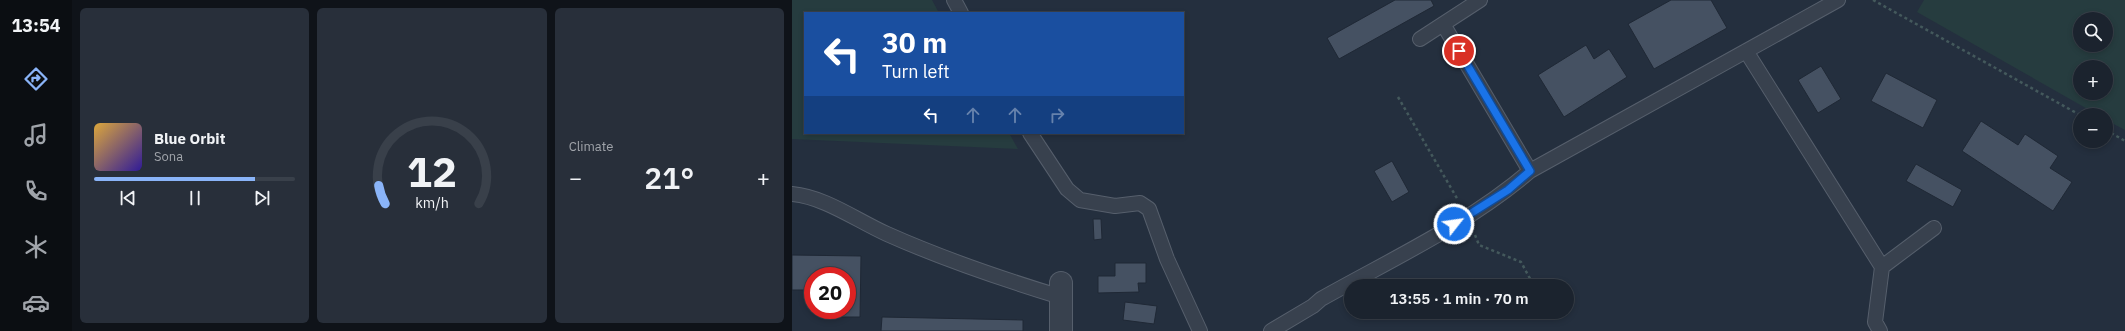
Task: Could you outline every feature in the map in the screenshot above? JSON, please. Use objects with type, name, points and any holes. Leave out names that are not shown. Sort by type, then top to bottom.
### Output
[{"type":"street","points":[[1061,290],[1061,331]]},
{"type":"lane","points":[[954,0],[960,12]]},
{"type":"lane","points":[[1420,39],[1480,0]]},
{"type":"lane","points":[[1271,331],[1291,320],[1321,299],[1468,217],[1508,190],[1530,171],[1838,0]]},
{"type":"lane","points":[[1443,24],[1530,171]]},
{"type":"lane","points":[[1746,51],[1882,267],[1875,322],[1880,331]]},
{"type":"lane","points":[[1031,134],[1066,189],[1080,200],[1115,206],[1140,203],[1149,209],[1167,259],[1200,331]]},
{"type":"lane","points":[[792,194],[809,196],[887,234],[982,273],[1061,290]]},
{"type":"lane","points":[[1882,267],[1934,228]]},
{"type":"path","points":[[1873,0],[2073,112]]},
{"type":"path","points":[[1398,97],[1468,217],[1479,245],[1521,262],[1530,279]]},
{"type":"path","points":[[2113,134],[2125,141]]},
{"type":"green space","points":[[792,0],[932,0],[938,12],[804,12],[804,134],[1010,134],[1018,149],[792,139]]},
{"type":"green space","points":[[1924,0],[2125,0],[2125,130],[2113,124],[2113,108],[2086,108],[1917,12]]},
{"type":"building","points":[[1395,0],[1431,0],[1434,6],[1339,59],[1327,38]]},
{"type":"building","points":[[1671,0],[1711,0],[1727,28],[1654,69],[1628,24]]},
{"type":"building","points":[[1586,45],[1594,59],[1609,49],[1627,77],[1564,117],[1538,75]]},
{"type":"building","points":[[1821,66],[1841,99],[1818,113],[1798,80]]},
{"type":"building","points":[[1886,73],[1937,100],[1923,128],[1871,101]]},
{"type":"building","points":[[1981,121],[2018,145],[2025,134],[2058,156],[2050,168],[2072,182],[2053,211],[1962,151]]},
{"type":"building","points":[[1392,161],[1409,192],[1392,202],[1374,171]]},
{"type":"building","points":[[1916,164],[1962,190],[1953,207],[1906,181]]},
{"type":"building","points":[[1093,219],[1101,219],[1102,239],[1094,240]]},
{"type":"building","points":[[792,255],[861,256],[860,317],[856,317],[856,267],[804,267],[804,290],[792,290]]},
{"type":"building","points":[[1115,263],[1146,263],[1146,283],[1138,283],[1139,292],[1098,293],[1098,276],[1115,276]]},
{"type":"building","points":[[1125,302],[1157,306],[1154,324],[1123,320]]},
{"type":"building","points":[[882,317],[1023,320],[1023,331],[881,331]]},
{"type":"route","points":[[1454,224],[1468,217],[1508,190],[1530,171],[1459,51]]}]
